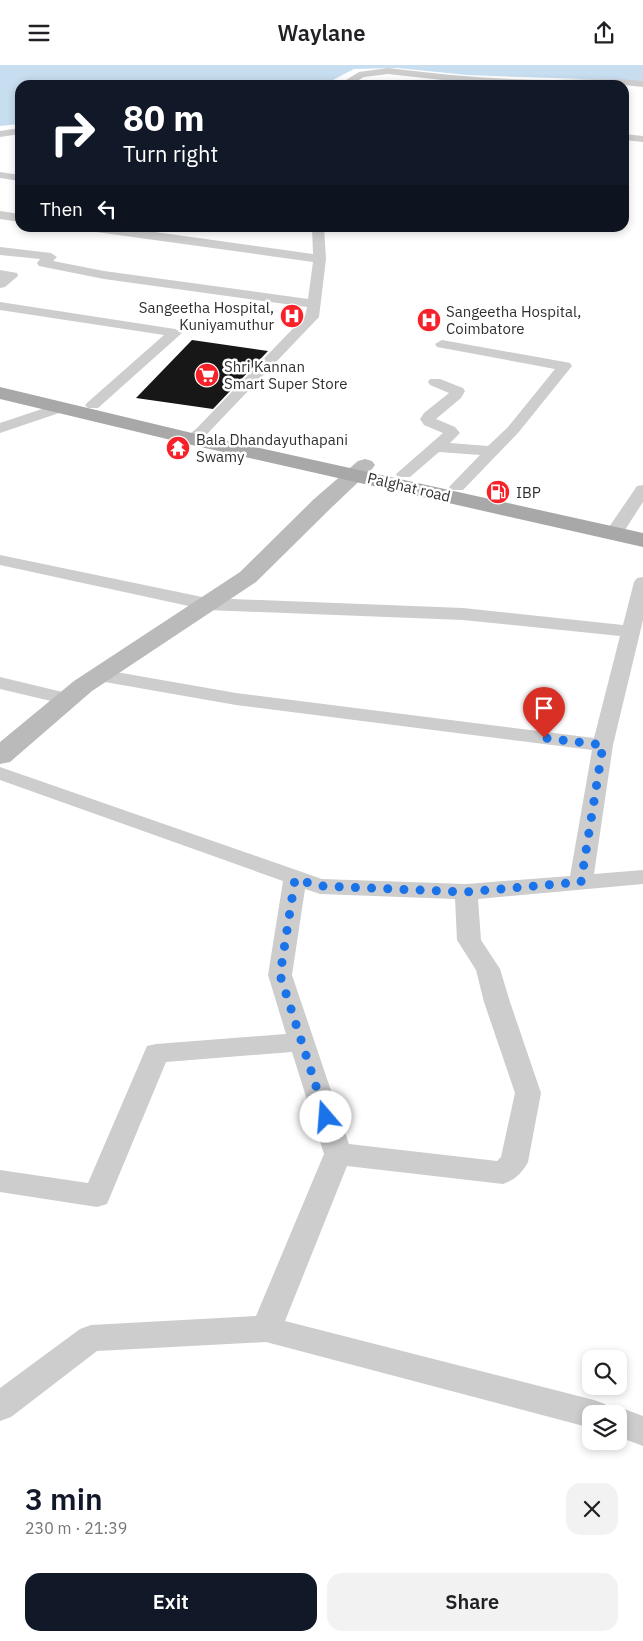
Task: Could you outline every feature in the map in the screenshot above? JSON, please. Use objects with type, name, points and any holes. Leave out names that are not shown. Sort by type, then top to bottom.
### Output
[{"type":"main road","name":"Palghat road","points":[[0,382],[93,405],[197,435]]},
{"type":"main road","name":"Palghat road","points":[[0,393],[60,408],[360,470],[618,528],[643,529]]},
{"type":"main road","name":"Palghat road","points":[[360,470],[404,474],[457,487],[618,528],[643,540]]},
{"type":"street","points":[[352,80],[362,74],[388,71],[464,80]]},
{"type":"street","points":[[629,83],[643,84]]},
{"type":"street","points":[[0,134],[15,132]]},
{"type":"street","points":[[629,138],[643,139]]},
{"type":"street","points":[[0,175],[15,175]]},
{"type":"street","points":[[0,215],[15,217]]},
{"type":"street","points":[[125,232],[320,259]]},
{"type":"street","points":[[197,435],[312,317],[320,259],[318,232]]},
{"type":"street","points":[[0,251],[51,257],[43,263],[104,275],[314,304]]},
{"type":"street","points":[[0,274],[12,275],[0,284]]},
{"type":"street","points":[[0,306],[175,333],[93,405]]},
{"type":"street","points":[[442,343],[565,365],[513,430],[457,487]]},
{"type":"street","points":[[404,474],[452,433],[450,430],[430,422],[429,415],[456,395],[458,391],[435,382]]},
{"type":"street","points":[[0,428],[60,408]]},
{"type":"street","points":[[437,447],[492,451]]},
{"type":"street","points":[[0,757],[99,675],[248,577],[360,470]]},
{"type":"street","points":[[618,528],[643,490]]},
{"type":"street","points":[[0,560],[207,604],[463,614],[630,631]]},
{"type":"street","points":[[581,882],[603,745],[643,582]]},
{"type":"street","points":[[99,675],[236,699],[603,745]]},
{"type":"street","points":[[0,683],[68,699]]},
{"type":"street","points":[[0,773],[295,879],[320,886],[466,892],[643,877]]},
{"type":"street","points":[[266,1329],[338,1155],[280,975],[295,879]]},
{"type":"street","points":[[338,1155],[503,1173],[514,1163],[528,1093],[497,1002],[488,969],[470,940],[466,892]]},
{"type":"street","points":[[0,1181],[97,1196],[156,1053],[301,1041]]},
{"type":"street","points":[[0,1407],[91,1339],[266,1329],[582,1411]]},
{"type":"street","points":[[627,1425],[643,1431]]},
{"type":"water","points":[[0,65],[643,65],[643,81],[467,75],[397,68],[354,69],[333,80],[15,80],[15,124],[0,126]]},
{"type":"building","name":"Shri Kannan Smart Super Store","points":[[192,340],[268,351],[213,409],[136,398]]},
{"type":"place","name":"Sangeetha Hospital, Kuniyamuthur","points":[[292,316]]},
{"type":"place","name":"Sangeetha Hospital, Coimbatore","points":[[429,320]]},
{"type":"place","name":"Shri Kannan Smart Super Store","points":[[207,375]]},
{"type":"place","name":"Bala Dhandayuthapani Swamy","points":[[178,448]]},
{"type":"place","name":"IBP","points":[[498,492]]},
{"type":"route","points":[[326,1117],[280,975],[295,879],[320,886],[466,892],[581,882],[603,745],[544,738]]}]
